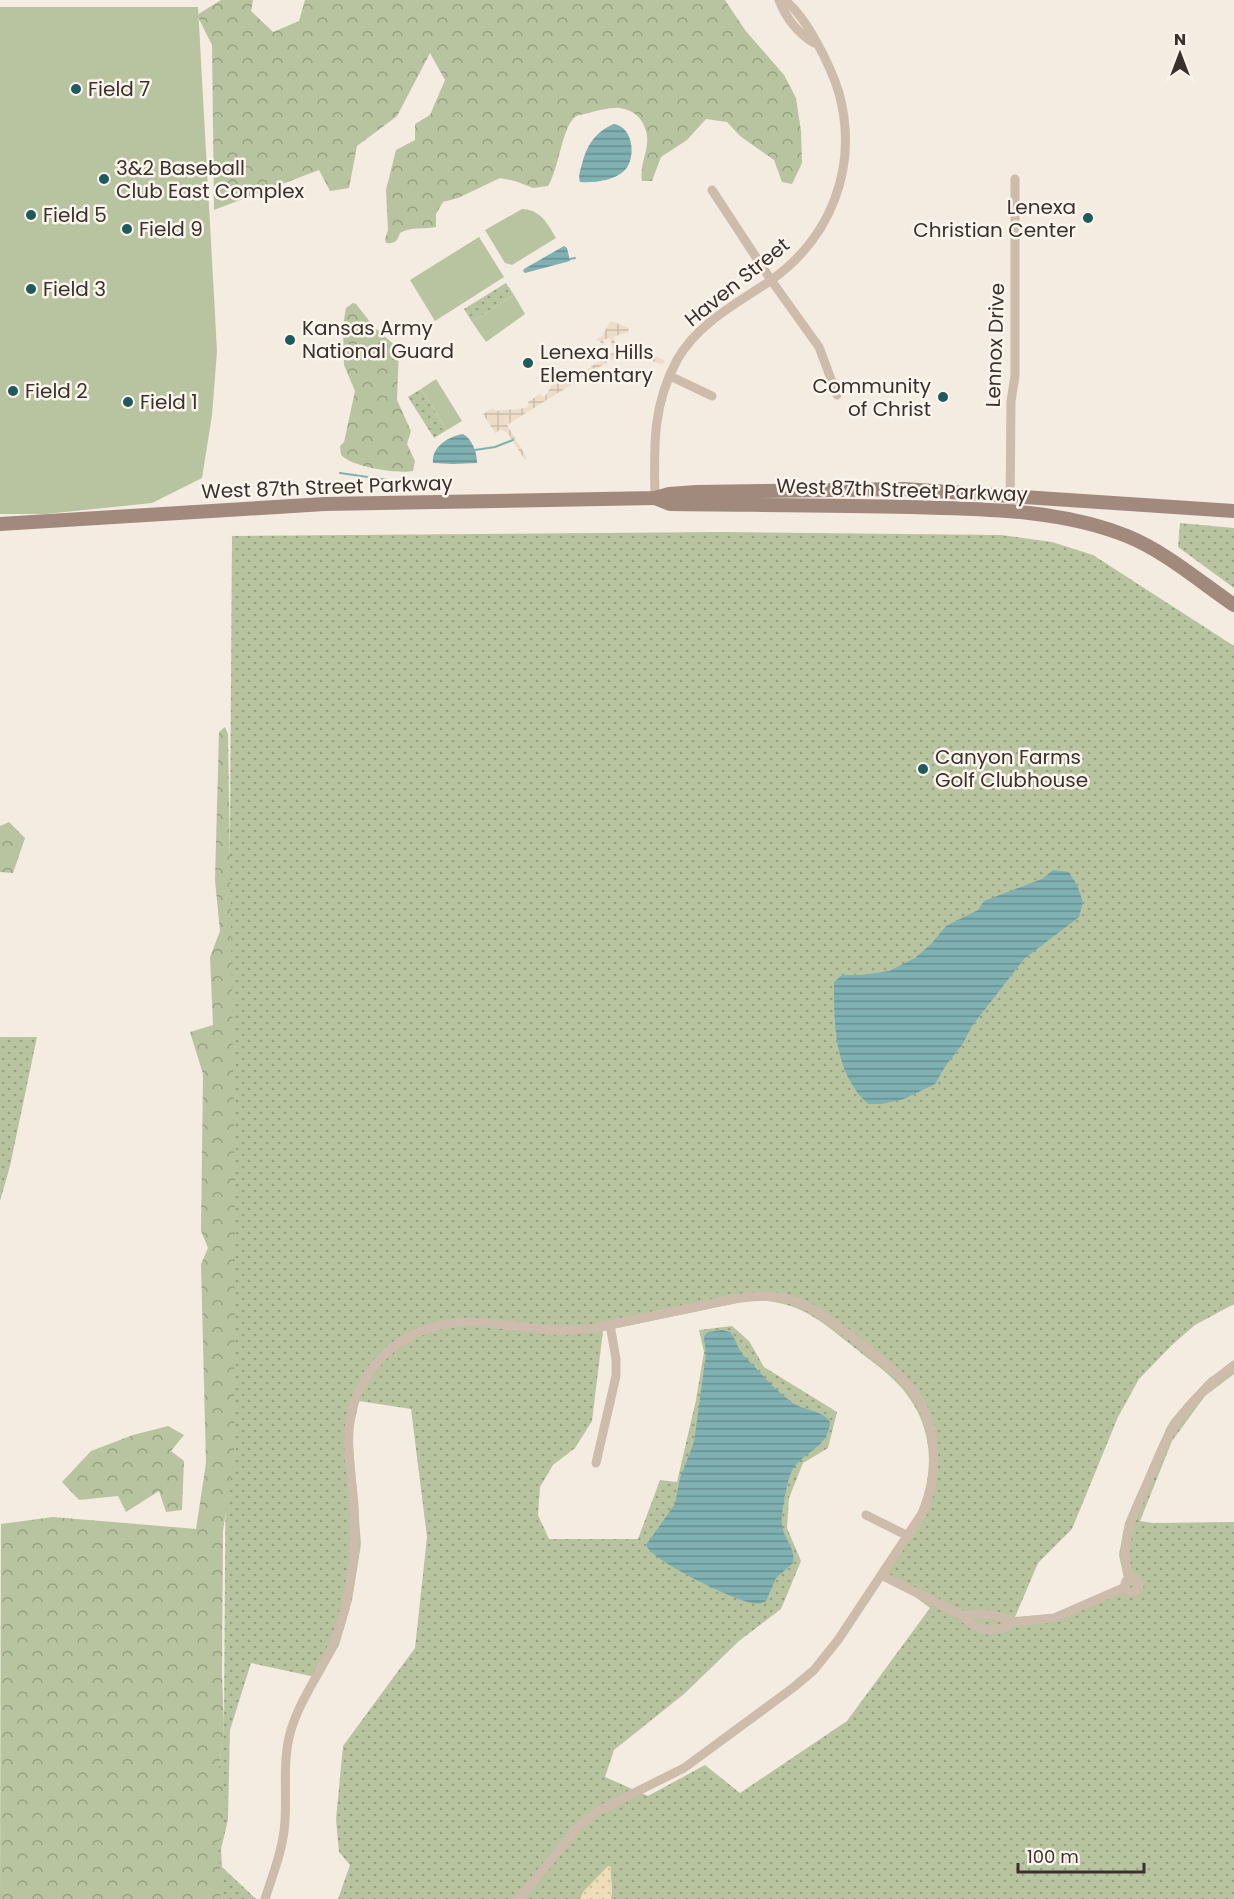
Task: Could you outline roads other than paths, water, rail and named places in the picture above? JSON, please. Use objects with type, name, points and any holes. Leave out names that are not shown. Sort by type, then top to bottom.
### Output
[{"type":"main road","name":"West 87th Street Parkway","points":[[0,524],[358,502],[655,498],[669,494],[696,492],[894,489],[1234,511]]},
{"type":"main road","name":"West 87th Street Parkway","points":[[655,498],[670,504],[951,508],[1084,521],[1153,549],[1234,605]]},
{"type":"street","name":"Haven Street","points":[[655,498],[656,418],[670,376],[685,348],[710,321],[793,263],[817,235],[832,208],[842,174],[845,131],[841,101],[827,62],[801,17],[782,0]]},
{"type":"street","name":"Lennox Drive","points":[[1010,512],[1011,401],[1015,376],[1015,179]]},
{"type":"street","points":[[712,190],[771,280],[819,347],[837,395]]},
{"type":"street","points":[[670,376],[712,396]]},
{"type":"street","points":[[265,1899],[284,1834],[286,1753],[291,1730],[333,1645],[348,1594],[355,1528],[348,1430],[355,1401],[367,1376],[378,1361],[404,1339],[436,1325],[472,1321],[569,1330],[610,1325],[749,1296],[778,1297],[802,1304],[826,1317],[902,1378],[919,1401],[930,1425],[935,1469],[931,1492],[923,1512],[820,1664],[804,1679],[684,1768],[600,1810],[578,1827],[519,1899]]},
{"type":"street","points":[[596,1463],[616,1376],[616,1359],[610,1325]]},
{"type":"street","points":[[881,1575],[961,1615],[974,1626],[986,1630],[1004,1628],[1014,1622],[1054,1618],[1128,1583],[1125,1544],[1130,1523],[1164,1444],[1178,1421],[1212,1381],[1234,1365]]},
{"type":"street","points":[[866,1515],[908,1536]]},
{"type":"street","points":[[961,1615],[988,1614],[1014,1622]]},
{"type":"water","points":[[614,124],[621,126],[629,137],[632,151],[629,165],[620,174],[609,179],[580,182],[580,171],[589,145],[597,135]]},
{"type":"water","points":[[564,246],[567,248],[570,261],[525,273],[523,271],[524,269]]},
{"type":"water","points":[[463,434],[473,446],[477,463],[433,463],[435,452],[442,443]]},
{"type":"water","points":[[1053,870],[1069,872],[1077,885],[1083,902],[1079,917],[1024,959],[972,1026],[935,1084],[904,1099],[882,1104],[868,1104],[848,1078],[842,1063],[836,1032],[834,982],[842,975],[889,971],[915,958],[946,926],[978,910],[984,901],[1042,879]]},
{"type":"water","points":[[722,1330],[730,1332],[742,1354],[784,1396],[795,1404],[822,1415],[830,1422],[824,1439],[794,1467],[790,1475],[782,1521],[783,1530],[793,1553],[793,1563],[776,1578],[766,1601],[759,1604],[743,1600],[694,1579],[677,1570],[646,1545],[675,1504],[680,1478],[694,1442],[706,1355],[704,1336],[708,1332]]},
{"type":"waterway","points":[[570,259],[575,258]]},
{"type":"waterway","points":[[475,450],[495,447],[513,440]]},
{"type":"waterway","points":[[340,473],[402,482]]},
{"type":"place","name":"Field 7","points":[[76,89]]},
{"type":"place","name":"3&2 Baseball Club East Complex","points":[[104,179]]},
{"type":"place","name":"Field 5","points":[[31,215]]},
{"type":"place","name":"Lenexa Christian Center","points":[[1088,218]]},
{"type":"place","name":"Field 9","points":[[127,229]]},
{"type":"place","name":"Field 3","points":[[31,289]]},
{"type":"place","name":"Kansas Army National Guard","points":[[290,340]]},
{"type":"place","name":"Lenexa Hills Elementary","points":[[528,363]]},
{"type":"place","name":"Field 2","points":[[13,391]]},
{"type":"place","name":"Community of Christ","points":[[943,397]]},
{"type":"place","name":"Field 1","points":[[128,402]]},
{"type":"place","name":"Canyon Farms Golf Clubhouse","points":[[923,769]]}]
